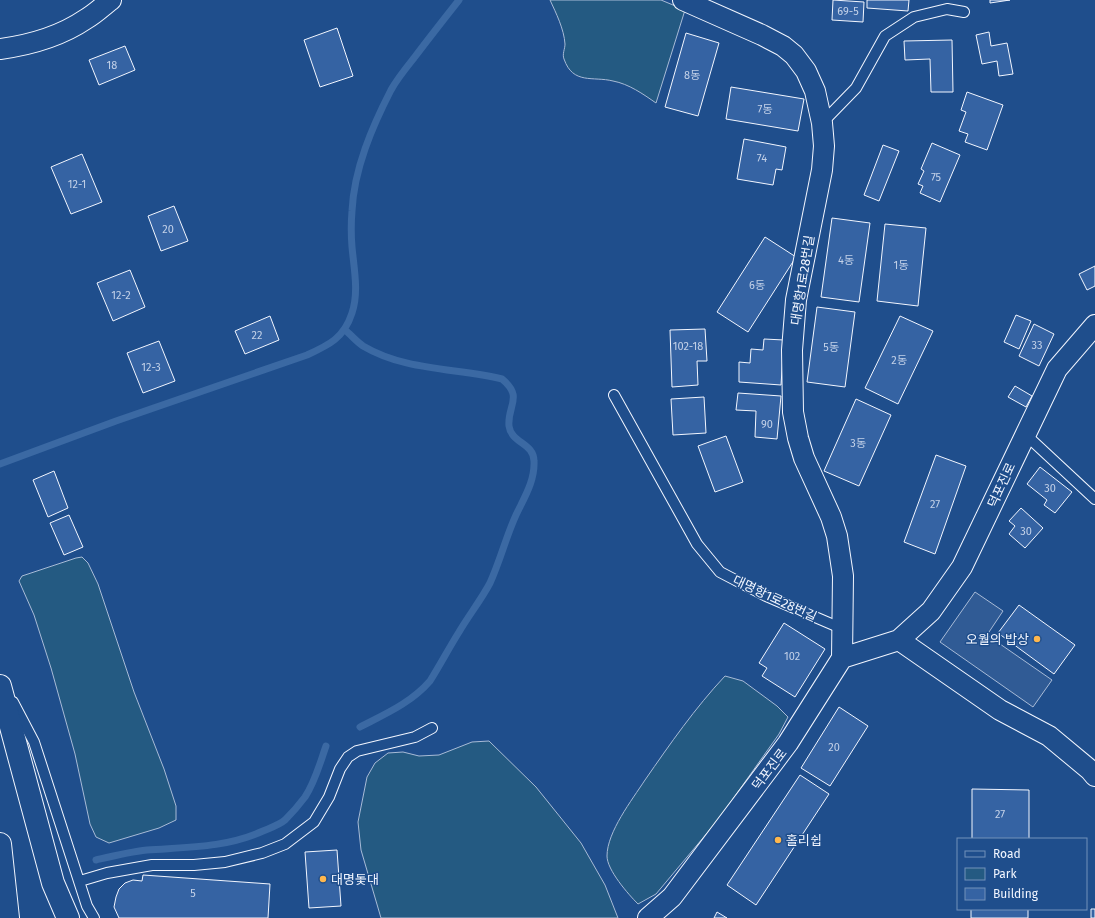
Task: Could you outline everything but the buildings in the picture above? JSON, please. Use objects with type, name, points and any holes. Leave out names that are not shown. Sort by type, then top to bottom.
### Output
[{"type":"street","points":[[0,49],[37,42],[60,32],[86,19],[111,0]]},
{"type":"street","name":"대명항1로28번길","points":[[683,0],[762,35],[783,46],[794,55],[806,71],[815,91],[822,123],[824,146],[822,170],[796,300],[792,350],[793,412],[804,458],[831,517],[837,536],[843,576],[842,658]]},
{"type":"street","name":"덕포진로","points":[[648,918],[672,897],[788,743],[842,658],[899,640],[931,611],[962,566],[1057,369],[1095,324]]},
{"type":"street","points":[[899,640],[1000,710],[1049,736],[1090,770],[1095,776]]},
{"type":"street","points":[[0,686],[52,883],[68,918]]},
{"type":"street","points":[[0,844],[8,918]]},
{"type":"lane","points":[[822,123],[856,88],[885,36],[914,17],[947,9],[964,12]]},
{"type":"lane","name":"대명항1로28번길","points":[[614,395],[697,544],[720,572],[766,596],[843,629]]},
{"type":"lane","points":[[1025,434],[1095,499]]},
{"type":"lane","points":[[0,678],[34,742],[87,906],[94,918]]},
{"type":"lane","points":[[80,881],[107,873],[152,865],[194,865],[225,862],[262,853],[285,844],[314,822],[329,797],[340,769],[348,757],[357,751],[415,737],[432,728]]},
{"type":"green space","points":[[550,0],[661,0],[685,10],[656,103],[625,84],[606,80],[584,78],[573,73],[563,57],[565,44],[563,33]]},
{"type":"green space","points":[[82,557],[88,563],[98,584],[134,692],[164,769],[176,806],[176,820],[159,828],[109,843],[96,837],[90,824],[75,754],[51,668],[34,615],[19,581],[22,576]]},
{"type":"green space","points":[[725,676],[743,681],[777,706],[788,717],[779,734],[718,820],[656,894],[638,904],[624,888],[610,868],[607,856],[611,837],[621,816],[664,753],[693,713]]},
{"type":"green space","points":[[489,741],[536,787],[581,843],[605,885],[618,918],[381,918],[361,850],[358,822],[367,777],[375,763],[388,753],[403,752],[419,756],[439,755],[472,742]]},
{"type":"shaded area","points":[[975,592],[1003,611],[987,635],[1052,680],[1033,707],[940,642]]},
{"type":"waterway","points":[[0,464],[116,421],[307,355],[329,344],[340,335],[349,322],[354,305],[355,280],[351,238],[353,195],[365,149],[377,119],[393,86],[459,0]]},
{"type":"waterway","points":[[345,330],[363,346],[396,360],[413,365],[485,375],[502,379],[509,385],[512,391],[513,402],[509,419],[511,432],[518,440],[527,446],[533,455],[534,461],[531,482],[512,523],[490,583],[430,681],[423,689],[406,702],[360,727]]},
{"type":"waterway","points":[[96,860],[147,850],[220,844],[249,837],[277,825],[285,820],[309,791],[326,746]]},
{"type":"place","name":"오월의 밥상","points":[[1037,639]]},
{"type":"place","name":"홀리쉽","points":[[778,840]]},
{"type":"place","name":"대명돛대","points":[[323,879]]}]
